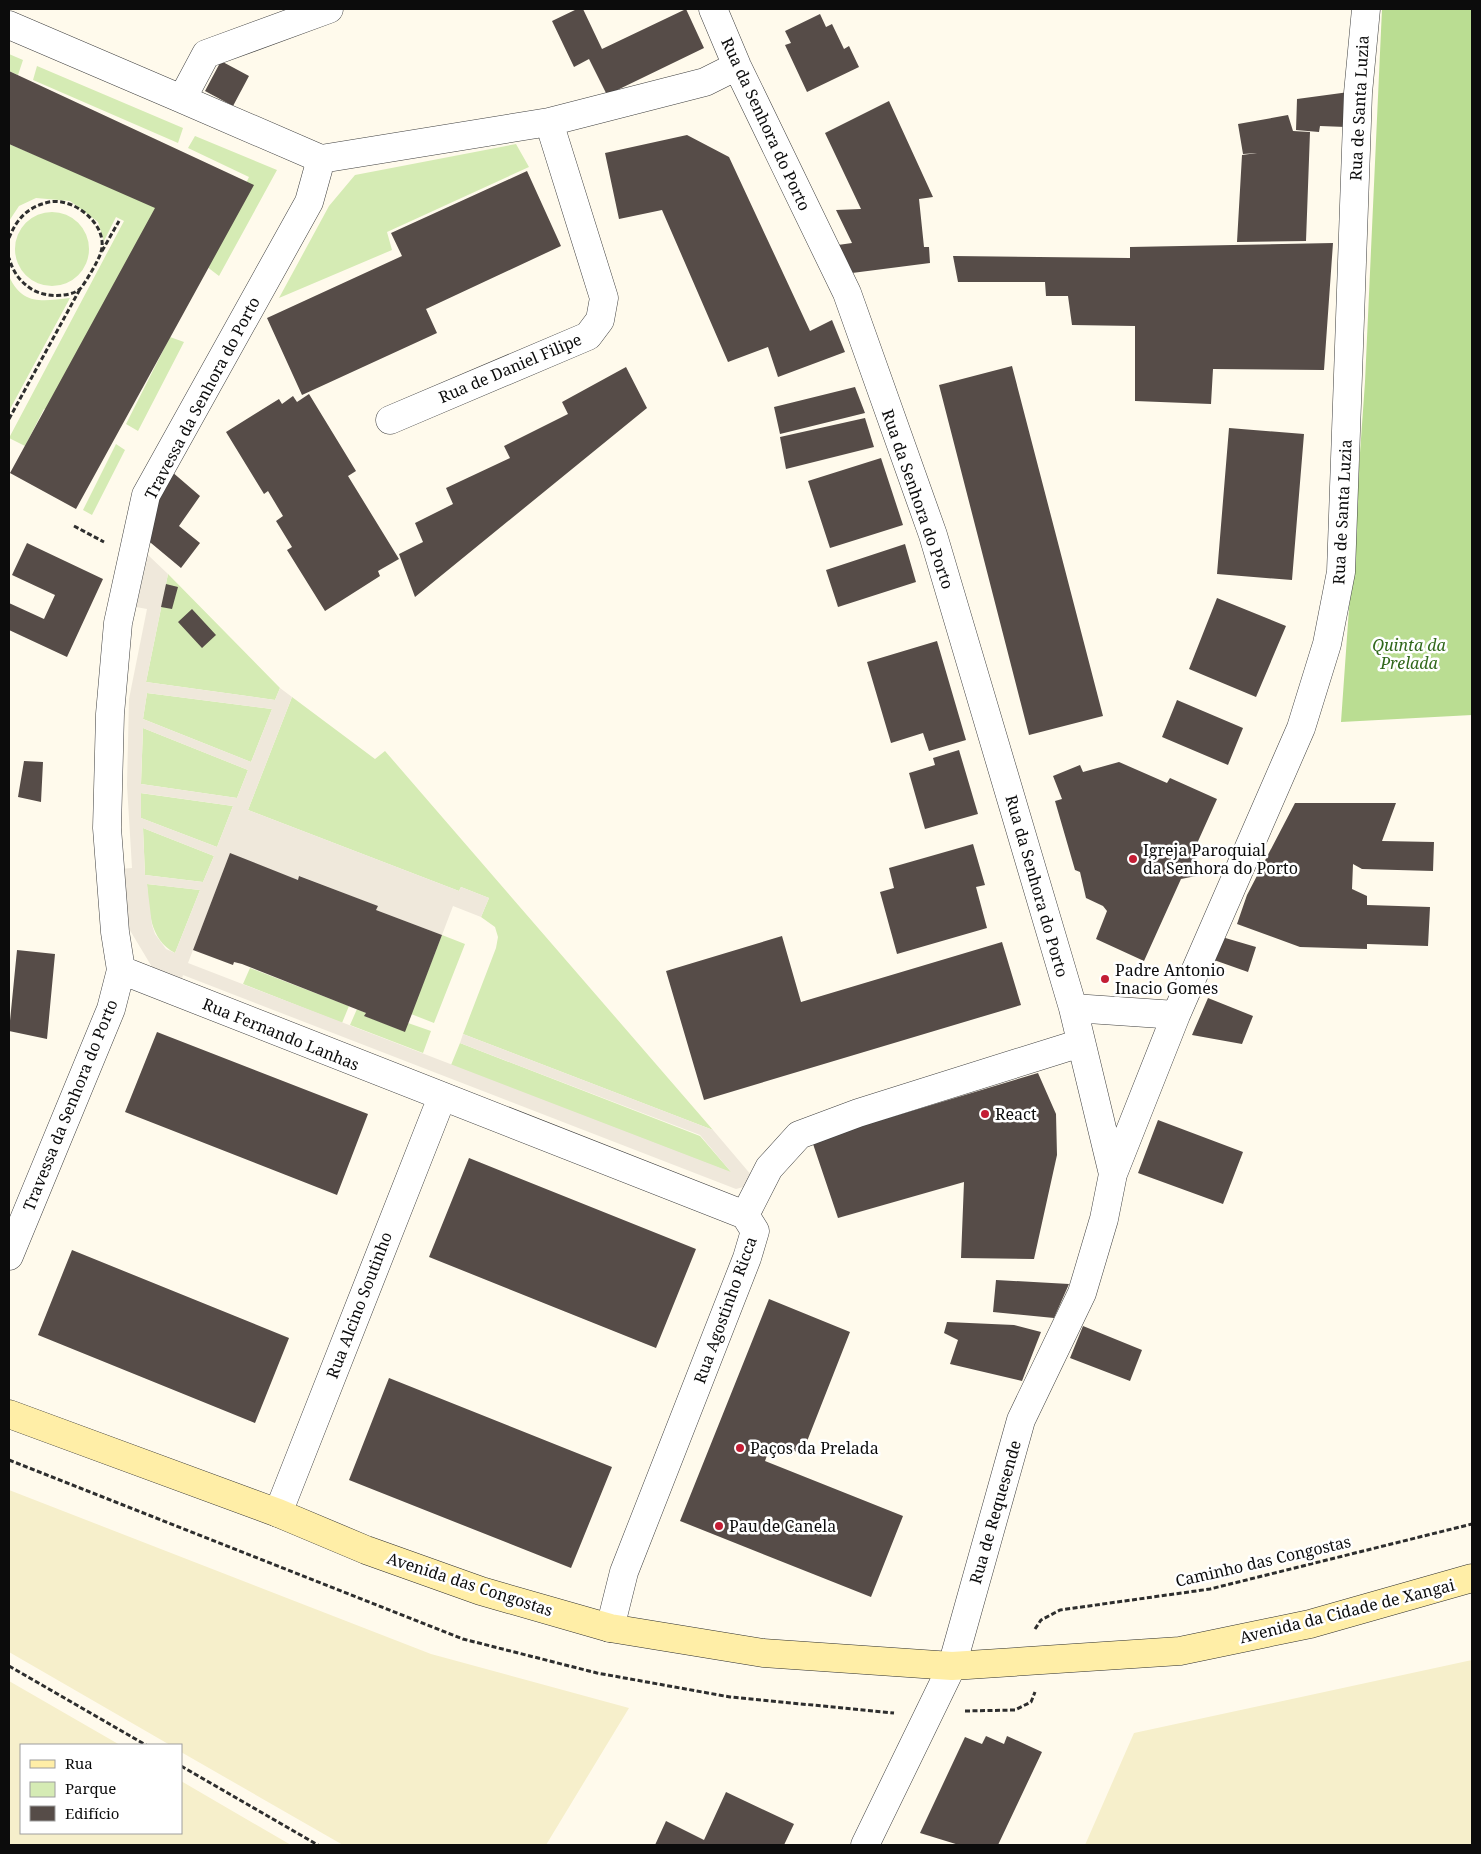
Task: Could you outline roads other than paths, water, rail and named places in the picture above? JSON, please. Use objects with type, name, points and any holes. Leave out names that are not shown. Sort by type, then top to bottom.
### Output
[{"type":"main road","name":"Avenida das Congostas","points":[[9,1414],[278,1513],[366,1550],[481,1591],[610,1628],[763,1653],[952,1666]]},
{"type":"main road","name":"Avenida da Cidade de Xangai","points":[[952,1666],[1180,1651],[1310,1624],[1472,1578]]},
{"type":"street","points":[[182,98],[206,54],[329,9]]},
{"type":"street","name":"Rua da Senhora do Porto","points":[[716,9],[737,66],[847,293],[933,535],[1073,1008],[1113,1174]]},
{"type":"street","name":"Rua de Santa Luzia","points":[[1113,1174],[1176,1015],[1301,728],[1327,644],[1341,572],[1358,93],[1366,9]]},
{"type":"street","points":[[9,25],[321,159],[549,122],[704,82],[737,66]]},
{"type":"street","name":"Rua de Daniel Filipe","points":[[390,420],[588,336],[600,320],[604,298],[549,122]]},
{"type":"street","name":"Travessa da Senhora do Porto","points":[[9,1256],[111,1009],[121,970],[115,932],[107,828],[110,714],[118,622],[146,495],[309,202],[321,159]]},
{"type":"street","name":"Rua Fernando Lanhas","points":[[121,970],[442,1097]]},
{"type":"street","points":[[1073,1008],[1176,1015]]},
{"type":"street","points":[[745,1215],[769,1168],[799,1135],[858,1113],[1081,1043]]},
{"type":"street","name":"Rua Agostinho Ricca","points":[[442,1097],[745,1215],[755,1231],[747,1258],[624,1572],[610,1628]]},
{"type":"street","name":"Rua Alcino Soutinho","points":[[278,1513],[442,1097]]},
{"type":"street","name":"Rua de Requesende","points":[[865,1845],[952,1666],[1021,1420],[1082,1293],[1104,1219],[1113,1174]]},
{"type":"place","name":"Igreja Paroquial da Senhora do Porto","points":[[1133,859]]},
{"type":"place","name":"Padre Antonio Inacio Gomes","points":[[1105,979]]},
{"type":"place","name":"React","points":[[985,1114]]},
{"type":"place","name":"Paços da Prelada","points":[[740,1448]]},
{"type":"place","name":"Pau de Canela","points":[[719,1526]]},
{"type":"park label","name":"Quinta da Prelada","points":[[1409,654]]}]
